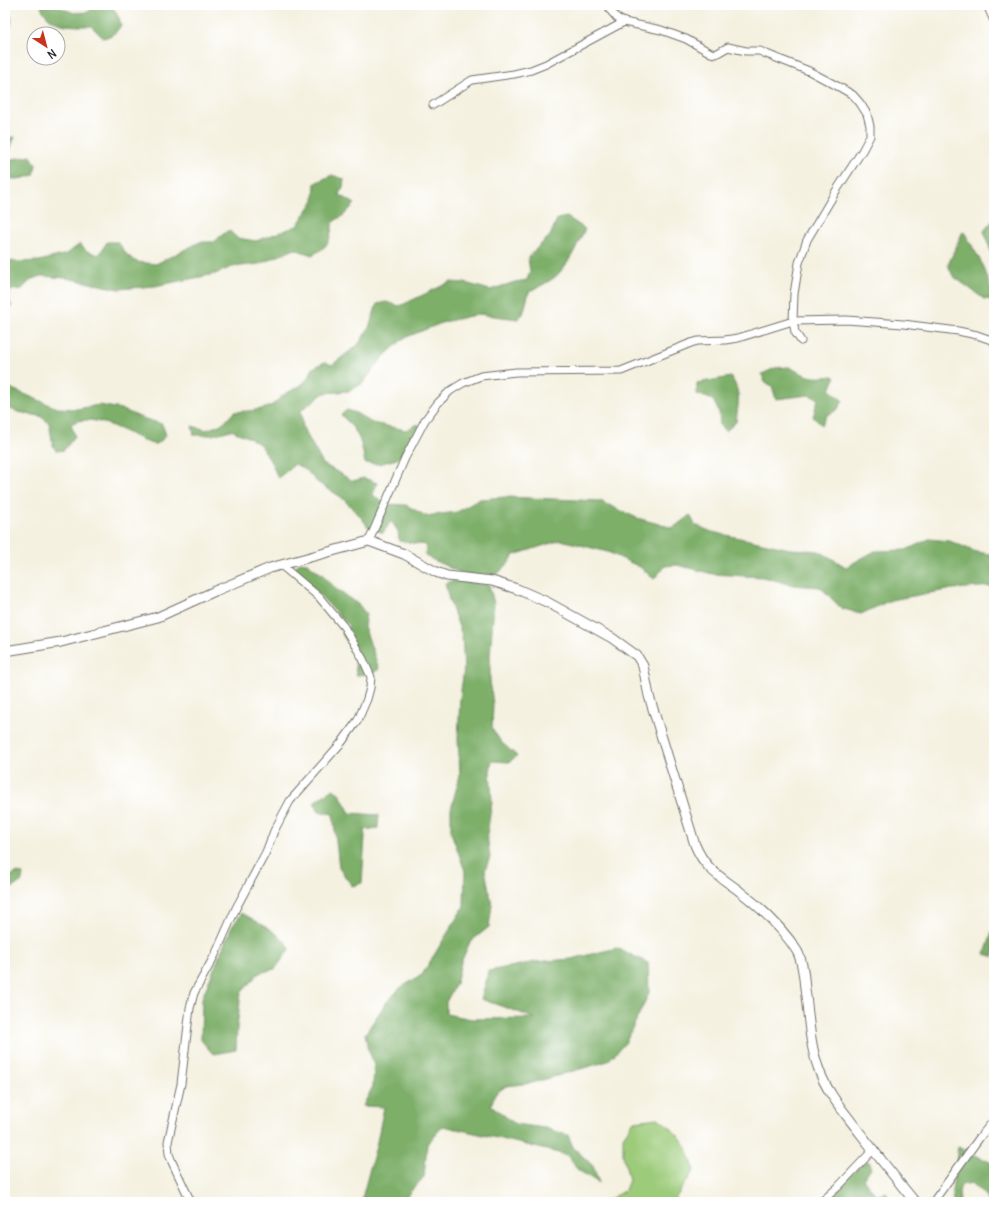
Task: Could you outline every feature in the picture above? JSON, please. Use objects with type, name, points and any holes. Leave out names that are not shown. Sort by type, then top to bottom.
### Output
[{"type":"street","points":[[608,5],[610,10],[617,18],[624,22],[661,30],[698,44],[711,53],[716,54],[728,47],[751,52],[760,51],[809,71],[853,95],[867,114],[870,126],[870,136],[822,214],[802,252],[794,294],[793,320],[795,332],[801,341]]},
{"type":"street","points":[[987,5],[994,21]]},
{"type":"street","points":[[433,105],[472,80],[514,74],[531,70],[546,64],[624,22]]},
{"type":"street","points":[[369,541],[405,458],[425,420],[438,403],[450,391],[463,383],[481,376],[516,372],[621,371],[691,343],[698,341],[738,338],[793,320],[846,320],[903,324],[977,335],[994,341]]},
{"type":"street","points":[[5,651],[61,642],[158,617],[270,568],[369,541],[404,554],[440,574],[453,577],[492,581],[517,589],[547,602],[612,638],[628,649],[641,661],[649,696],[698,853],[716,875],[738,890],[774,922],[786,935],[798,953],[804,976],[813,1051],[818,1068],[829,1092],[915,1202]]},
{"type":"street","points":[[191,1202],[172,1162],[169,1154],[168,1142],[181,1084],[190,1008],[194,993],[216,953],[236,908],[266,852],[274,831],[290,800],[342,742],[358,720],[367,699],[371,677],[363,659],[333,613],[319,597],[281,565]]},
{"type":"street","points":[[933,1202],[994,1120]]},
{"type":"street","points":[[821,1202],[838,1187],[873,1150]]},
{"type":"green space","points":[[5,5],[11,16],[11,22],[5,33]]},
{"type":"green space","points":[[54,5],[74,13],[88,12],[96,5],[112,6],[121,25],[114,34],[103,38],[91,26],[76,26],[55,22],[44,13],[41,6]]},
{"type":"green space","points":[[15,137],[7,157],[12,159],[31,156],[36,165],[34,175],[16,179],[5,177],[5,138]]},
{"type":"green space","points":[[332,175],[344,179],[343,187],[339,194],[355,204],[344,215],[333,222],[328,243],[312,255],[295,249],[259,264],[232,267],[215,274],[155,286],[119,289],[66,278],[41,276],[32,279],[22,289],[11,290],[8,299],[12,306],[5,313],[5,260],[18,262],[39,261],[67,254],[80,244],[87,251],[99,255],[107,242],[118,242],[127,255],[137,262],[156,264],[200,242],[213,242],[229,230],[237,238],[256,241],[297,226],[314,200],[315,183]]},
{"type":"green space","points":[[567,217],[585,229],[571,257],[560,272],[550,281],[529,292],[523,314],[518,319],[479,314],[444,322],[404,338],[382,358],[363,383],[350,391],[324,393],[301,410],[303,428],[323,464],[353,481],[364,478],[377,483],[373,495],[385,504],[406,505],[426,516],[457,512],[480,499],[506,497],[600,501],[637,518],[673,528],[690,515],[695,525],[712,532],[790,549],[819,551],[846,567],[875,551],[906,550],[929,539],[950,541],[976,552],[991,554],[994,549],[994,586],[952,589],[891,600],[861,614],[841,608],[820,587],[793,585],[763,577],[713,574],[677,565],[665,566],[654,579],[640,567],[608,552],[561,540],[514,555],[508,564],[493,578],[461,573],[425,556],[426,545],[399,541],[398,531],[391,521],[383,533],[368,527],[361,517],[341,497],[317,482],[306,470],[295,464],[278,478],[261,445],[250,438],[231,430],[212,435],[194,435],[192,426],[207,430],[224,423],[234,412],[266,408],[282,396],[304,383],[313,368],[325,362],[332,365],[358,345],[369,328],[377,304],[386,302],[400,306],[450,282],[465,283],[490,290],[515,282],[527,280],[530,271],[528,258],[550,236],[557,219]]},
{"type":"green space","points":[[994,219],[994,261],[984,231]]},
{"type":"green space","points":[[963,231],[984,267],[994,300],[984,299],[953,276],[948,265]]},
{"type":"green space","points":[[789,367],[810,376],[833,376],[835,378],[830,390],[843,401],[837,410],[827,415],[822,425],[813,417],[818,399],[809,395],[776,399],[772,386],[764,381],[762,374],[775,368]]},
{"type":"green space","points":[[5,371],[10,388],[57,408],[77,409],[99,405],[121,409],[142,418],[162,424],[166,435],[156,444],[152,444],[115,427],[96,421],[79,421],[71,424],[75,436],[64,450],[56,451],[53,445],[49,423],[40,416],[18,412],[5,407]]},
{"type":"green space","points":[[731,377],[737,389],[738,404],[736,422],[726,431],[720,426],[719,412],[713,400],[697,394],[697,383]]},
{"type":"green space","points":[[347,410],[356,413],[372,423],[406,430],[418,424],[422,428],[414,443],[397,459],[379,464],[365,463],[358,437],[352,426],[341,415]]},
{"type":"green space","points":[[300,562],[307,563],[323,575],[337,590],[359,605],[366,614],[364,626],[379,669],[372,674],[356,675],[352,653],[342,634],[349,626],[294,568]]},
{"type":"green space","points":[[457,580],[489,585],[494,603],[490,656],[490,681],[493,704],[492,729],[502,743],[517,756],[509,762],[492,761],[490,771],[492,801],[487,835],[490,857],[485,870],[492,905],[489,927],[470,942],[461,962],[456,984],[446,1002],[446,1014],[472,1019],[535,1018],[481,999],[489,971],[535,962],[571,959],[617,948],[648,963],[649,993],[626,1042],[608,1061],[532,1083],[506,1086],[495,1094],[491,1105],[515,1124],[545,1128],[568,1135],[573,1147],[593,1166],[599,1183],[578,1170],[567,1155],[443,1126],[427,1144],[424,1177],[401,1202],[361,1202],[377,1142],[384,1107],[363,1106],[373,1086],[374,1064],[368,1049],[365,1034],[386,1003],[400,988],[422,975],[464,906],[465,871],[451,832],[451,809],[460,774],[458,739],[460,698],[464,669],[462,635],[449,600],[445,583]]},
{"type":"green space","points":[[333,789],[339,793],[350,813],[379,815],[378,828],[364,830],[365,836],[362,883],[352,886],[339,868],[333,814],[319,812],[314,802]]},
{"type":"green space","points":[[16,873],[23,874],[22,881],[5,893],[5,879]]},
{"type":"green space","points":[[242,913],[276,933],[282,938],[290,949],[275,969],[259,973],[241,993],[236,1050],[213,1054],[201,1040],[202,998],[231,928]]},
{"type":"green space","points":[[994,926],[994,956],[993,957],[985,954]]},
{"type":"green space","points":[[658,1118],[673,1130],[682,1140],[694,1170],[673,1202],[590,1202],[607,1201],[625,1190],[629,1180],[623,1155],[623,1137],[634,1121]]},
{"type":"green space","points":[[958,1147],[994,1164],[994,1202],[987,1202],[986,1196],[972,1183],[961,1185],[959,1192],[960,1202],[953,1202],[952,1190]]},
{"type":"green space","points":[[865,1161],[868,1161],[871,1168],[863,1179],[877,1196],[886,1192],[893,1202],[838,1202],[836,1200],[833,1202],[821,1202]]}]
